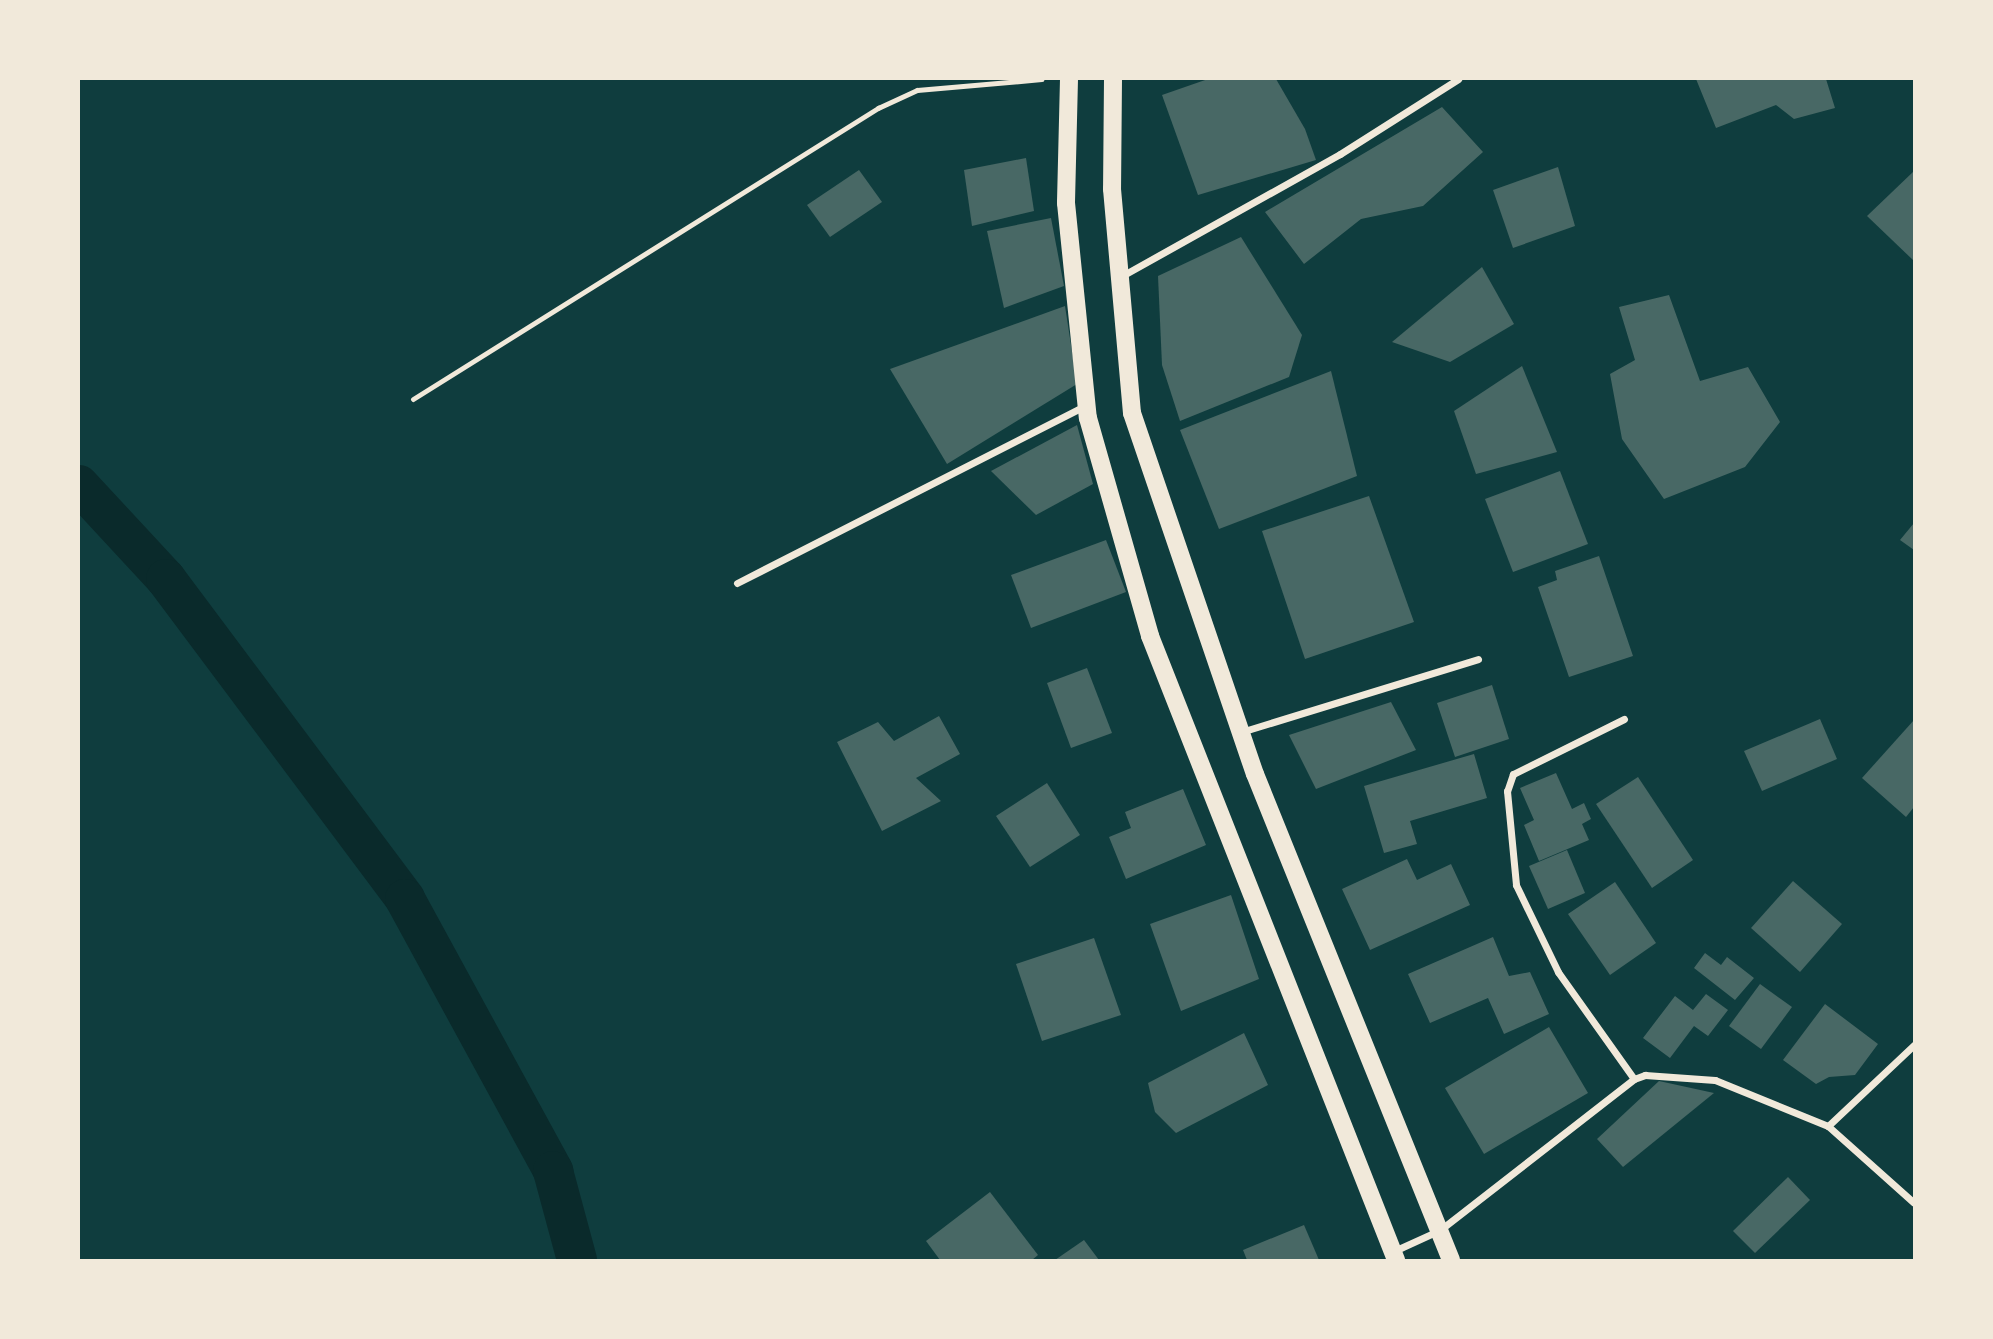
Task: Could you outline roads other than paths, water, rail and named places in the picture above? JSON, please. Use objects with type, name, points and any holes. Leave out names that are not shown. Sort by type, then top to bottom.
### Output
[{"type":"main road","points":[[1069,79],[1066,203],[1086,404],[1150,636],[1395,1255]]},
{"type":"main road","points":[[1114,79],[1112,189],[1132,413],[1260,786],[1451,1260]]},
{"type":"street","points":[[1119,277],[1340,154],[1458,79]]},
{"type":"street","points":[[737,583],[1086,404]]},
{"type":"street","points":[[1241,733],[1478,659]]},
{"type":"street","points":[[1624,719],[1513,774],[1507,791],[1516,885],[1558,972],[1634,1079]]},
{"type":"street","points":[[1828,1126],[1914,1045]]},
{"type":"street","points":[[1395,1255],[1440,1230],[1634,1079],[1645,1074],[1715,1080],[1828,1126],[1914,1203]]},
{"type":"lane","points":[[413,399],[878,108],[917,90],[1042,79]]},
{"type":"waterway","points":[[79,485],[166,579],[405,899],[553,1171],[577,1260]]}]
